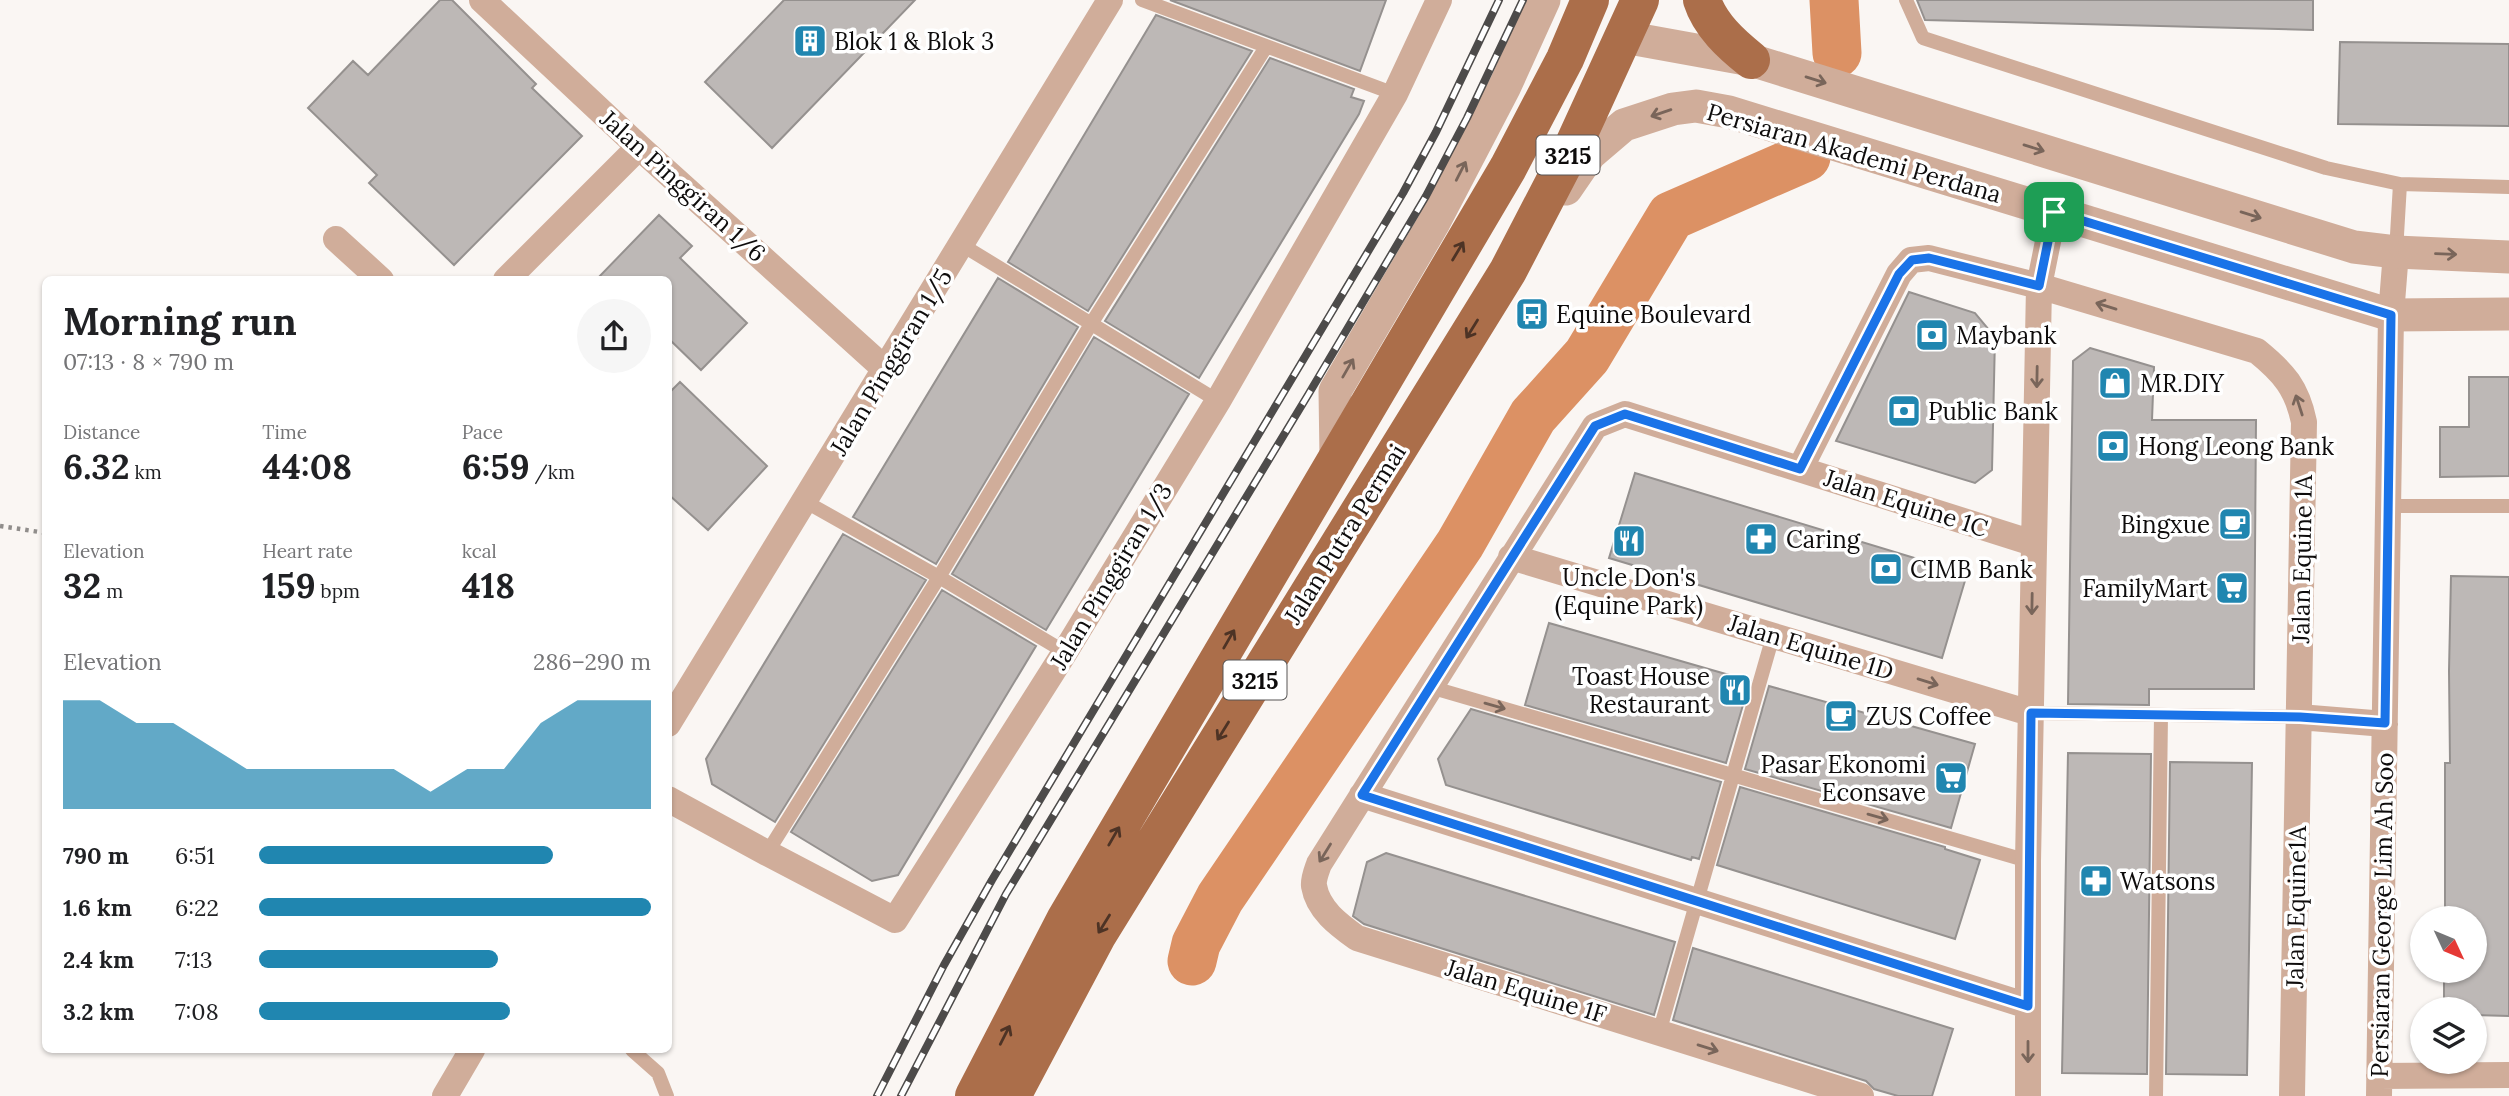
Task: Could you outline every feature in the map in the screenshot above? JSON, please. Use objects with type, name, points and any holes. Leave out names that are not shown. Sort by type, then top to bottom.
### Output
[{"type":"main road","name":"Jalan Putra Permai","points":[[974,1096],[1065,919],[1508,168],[1565,59],[1590,0]]},
{"type":"main road","name":"Jalan Putra Permai","points":[[1012,1096],[1097,936],[1508,271],[1575,142],[1640,0]]},
{"type":"main road","points":[[1702,0],[1705,9],[1730,44],[1751,60]]},
{"type":"main road","points":[[1565,59],[1592,40],[1609,35],[1624,37]]},
{"type":"street","name":"Jalan Pinggiran 1/6","points":[[482,0],[639,147],[886,370]]},
{"type":"street","name":"Jalan Pinggiran 1/5","points":[[672,718],[1110,0]]},
{"type":"street","name":"Jalan Pinggiran 1/3","points":[[672,801],[895,920],[1065,652],[1218,401],[1395,94],[1439,0]]},
{"type":"street","points":[[1336,457],[1335,391],[1433,224],[1505,86],[1544,0]]},
{"type":"street","points":[[1624,37],[1751,60],[2354,247],[2396,252],[2509,257]]},
{"type":"street","name":"Persiaran Akademi Perdana","points":[[1508,271],[1590,154],[1624,125],[1673,109],[1696,106],[1729,112],[2391,315],[2509,313]]},
{"type":"street","points":[[510,276],[639,147]]},
{"type":"street","points":[[2028,1096],[2028,861],[2039,286],[2054,212]]},
{"type":"street","points":[[336,239],[378,276]]},
{"type":"street","name":"Persiaran George Lim Ah Soo","points":[[2379,1086],[2391,315],[2396,252]]},
{"type":"street","name":"Jalan Equine 1A","points":[[1800,469],[1899,274],[1912,260],[1929,258],[2039,286],[2257,351],[2280,370],[2291,386],[2300,403],[2304,422],[2300,717]]},
{"type":"street","name":"Jalan Equine 1C","points":[[1362,795],[1595,426],[1625,414],[2033,543]]},
{"type":"street","name":"Jalan Equine 1D","points":[[1511,557],[2031,713]]},
{"type":"street","points":[[2300,717],[2385,723]]},
{"type":"street","name":"Jalan Equine1A","points":[[2292,1096],[2300,717]]},
{"type":"street","points":[[1362,795],[2028,1006]]},
{"type":"street","name":"Jalan Equine 1F","points":[[1362,795],[1319,864],[1314,884],[1321,903],[1335,922],[1357,938],[1861,1096]]},
{"type":"street","points":[[445,1096],[470,1053]]},
{"type":"street","points":[[2379,1086],[2509,1075]]},
{"type":"lane","points":[[1142,0],[1395,94]]},
{"type":"lane","points":[[1906,0],[1923,38],[2326,168],[2400,184],[2509,187]]},
{"type":"lane","points":[[767,853],[939,577],[1091,324],[1266,47]]},
{"type":"lane","points":[[2396,252],[2400,184]]},
{"type":"lane","points":[[962,246],[1218,401]]},
{"type":"lane","points":[[806,502],[1065,652]]},
{"type":"lane","points":[[2388,506],[2509,506]]},
{"type":"lane","points":[[1659,1033],[1773,636]]},
{"type":"lane","points":[[1430,687],[2028,861]]},
{"type":"lane","points":[[2031,713],[2300,717]]},
{"type":"lane","points":[[2156,1096],[2161,715]]},
{"type":"lane","points":[[636,1053],[659,1073],[667,1096]]},
{"type":"path","points":[[0,526],[42,532]]},
{"type":"building","points":[[440,0],[452,0],[536,84],[532,88],[582,136],[454,265],[369,183],[377,175],[308,108],[353,61],[368,75]]},
{"type":"building","name":"Blok 1 & Blok 3","points":[[784,0],[915,0],[772,148],[705,82]]},
{"type":"building","points":[[1170,0],[1386,0],[1360,71]]},
{"type":"building","points":[[1917,0],[2313,0],[2313,30],[1925,20]]},
{"type":"building","points":[[1156,15],[1252,51],[1088,311],[1008,262]]},
{"type":"building","points":[[2340,42],[2509,44],[2509,126],[2338,124]]},
{"type":"building","points":[[1270,58],[1354,89],[1351,97],[1364,101],[1359,114],[1199,378],[1105,321]]},
{"type":"building","points":[[659,215],[692,246],[680,258],[747,323],[701,370],[672,342],[672,276],[600,276]]},
{"type":"building","points":[[998,278],[1078,327],[936,564],[853,517]]},
{"type":"building","points":[[1909,292],[1975,313],[1995,337],[1992,470],[1975,483],[1836,441]]},
{"type":"building","points":[[1094,337],[1189,394],[1046,630],[952,574]]},
{"type":"building","points":[[2090,348],[2154,367],[2152,420],[2256,420],[2254,689],[2149,689],[2149,705],[2068,704],[2073,361]]},
{"type":"building","points":[[2469,377],[2509,377],[2509,476],[2440,477],[2440,427],[2469,427]]},
{"type":"building","points":[[680,382],[767,466],[708,530],[672,498],[672,390]]},
{"type":"building","points":[[1635,473],[1967,574],[1942,658],[1609,558]]},
{"type":"building","points":[[843,534],[926,580],[775,822],[712,784],[706,759]]},
{"type":"building","points":[[2451,576],[2509,577],[2509,1016],[2487,1015],[2487,997],[2444,997],[2444,984],[2487,984],[2487,906],[2445,906],[2445,763],[2450,763]]},
{"type":"building","points":[[942,590],[1036,646],[898,875],[872,881],[791,832]]},
{"type":"building","points":[[1549,623],[1750,681],[1726,763],[1525,705]]},
{"type":"building","points":[[1769,686],[1975,744],[1951,828],[1745,769]]},
{"type":"building","points":[[1471,709],[1721,782],[1699,859],[1692,857],[1691,860],[1446,785],[1438,759]]},
{"type":"building","points":[[2068,753],[2151,754],[2147,1074],[2062,1073]]},
{"type":"building","points":[[2170,762],[2252,763],[2247,1075],[2166,1074]]},
{"type":"building","points":[[1740,787],[1945,847],[1980,860],[1955,939],[1717,865]]},
{"type":"building","points":[[1386,853],[1675,942],[1654,1015],[1364,924],[1353,916],[1367,862]]},
{"type":"building","points":[[1693,948],[1953,1029],[1932,1096],[1898,1096],[1874,1089],[1866,1081],[1673,1020]]},
{"type":"waterway","points":[[1834,0],[1837,53]]},
{"type":"waterway","points":[[1192,961],[1196,944],[1220,898],[1460,544],[1533,416],[1587,356],[1671,216],[1806,157]]},
{"type":"railway","points":[[877,1096],[944,965],[992,880],[1403,193],[1436,132],[1499,0]]},
{"type":"railway","points":[[901,1096],[1006,894],[1426,196],[1467,118],[1523,0]]},
{"type":"place","name":"Blok 1 & Blok 3","points":[[810,41]]},
{"type":"place","name":"Equine Boulevard","points":[[1532,314]]},
{"type":"place","name":"Maybank","points":[[1932,335]]},
{"type":"place","name":"MR.DIY","points":[[2115,383]]},
{"type":"place","name":"Public Bank","points":[[1904,411]]},
{"type":"place","name":"Hong Leong Bank","points":[[2113,446]]},
{"type":"place","name":"Bingxue","points":[[2235,524]]},
{"type":"place","name":"Caring","points":[[1761,539]]},
{"type":"place","name":"Uncle Don's (Equine Park)","points":[[1629,541]]},
{"type":"place","name":"CIMB Bank","points":[[1886,569]]},
{"type":"place","name":"FamilyMart","points":[[2232,588]]},
{"type":"place","name":"Toast House Restaurant","points":[[1735,690]]},
{"type":"place","name":"ZUS Coffee","points":[[1841,716]]},
{"type":"place","name":"Pasar Ekonomi Econsave","points":[[1951,778]]},
{"type":"place","name":"Watsons","points":[[2096,881]]},
{"type":"route","points":[[2054,212],[2391,315],[2385,723],[2300,717],[2031,713],[2028,1006],[1362,795],[1595,426],[1625,414],[1800,469],[1899,274],[1912,260],[1929,258],[2039,286],[2054,212]]}]
